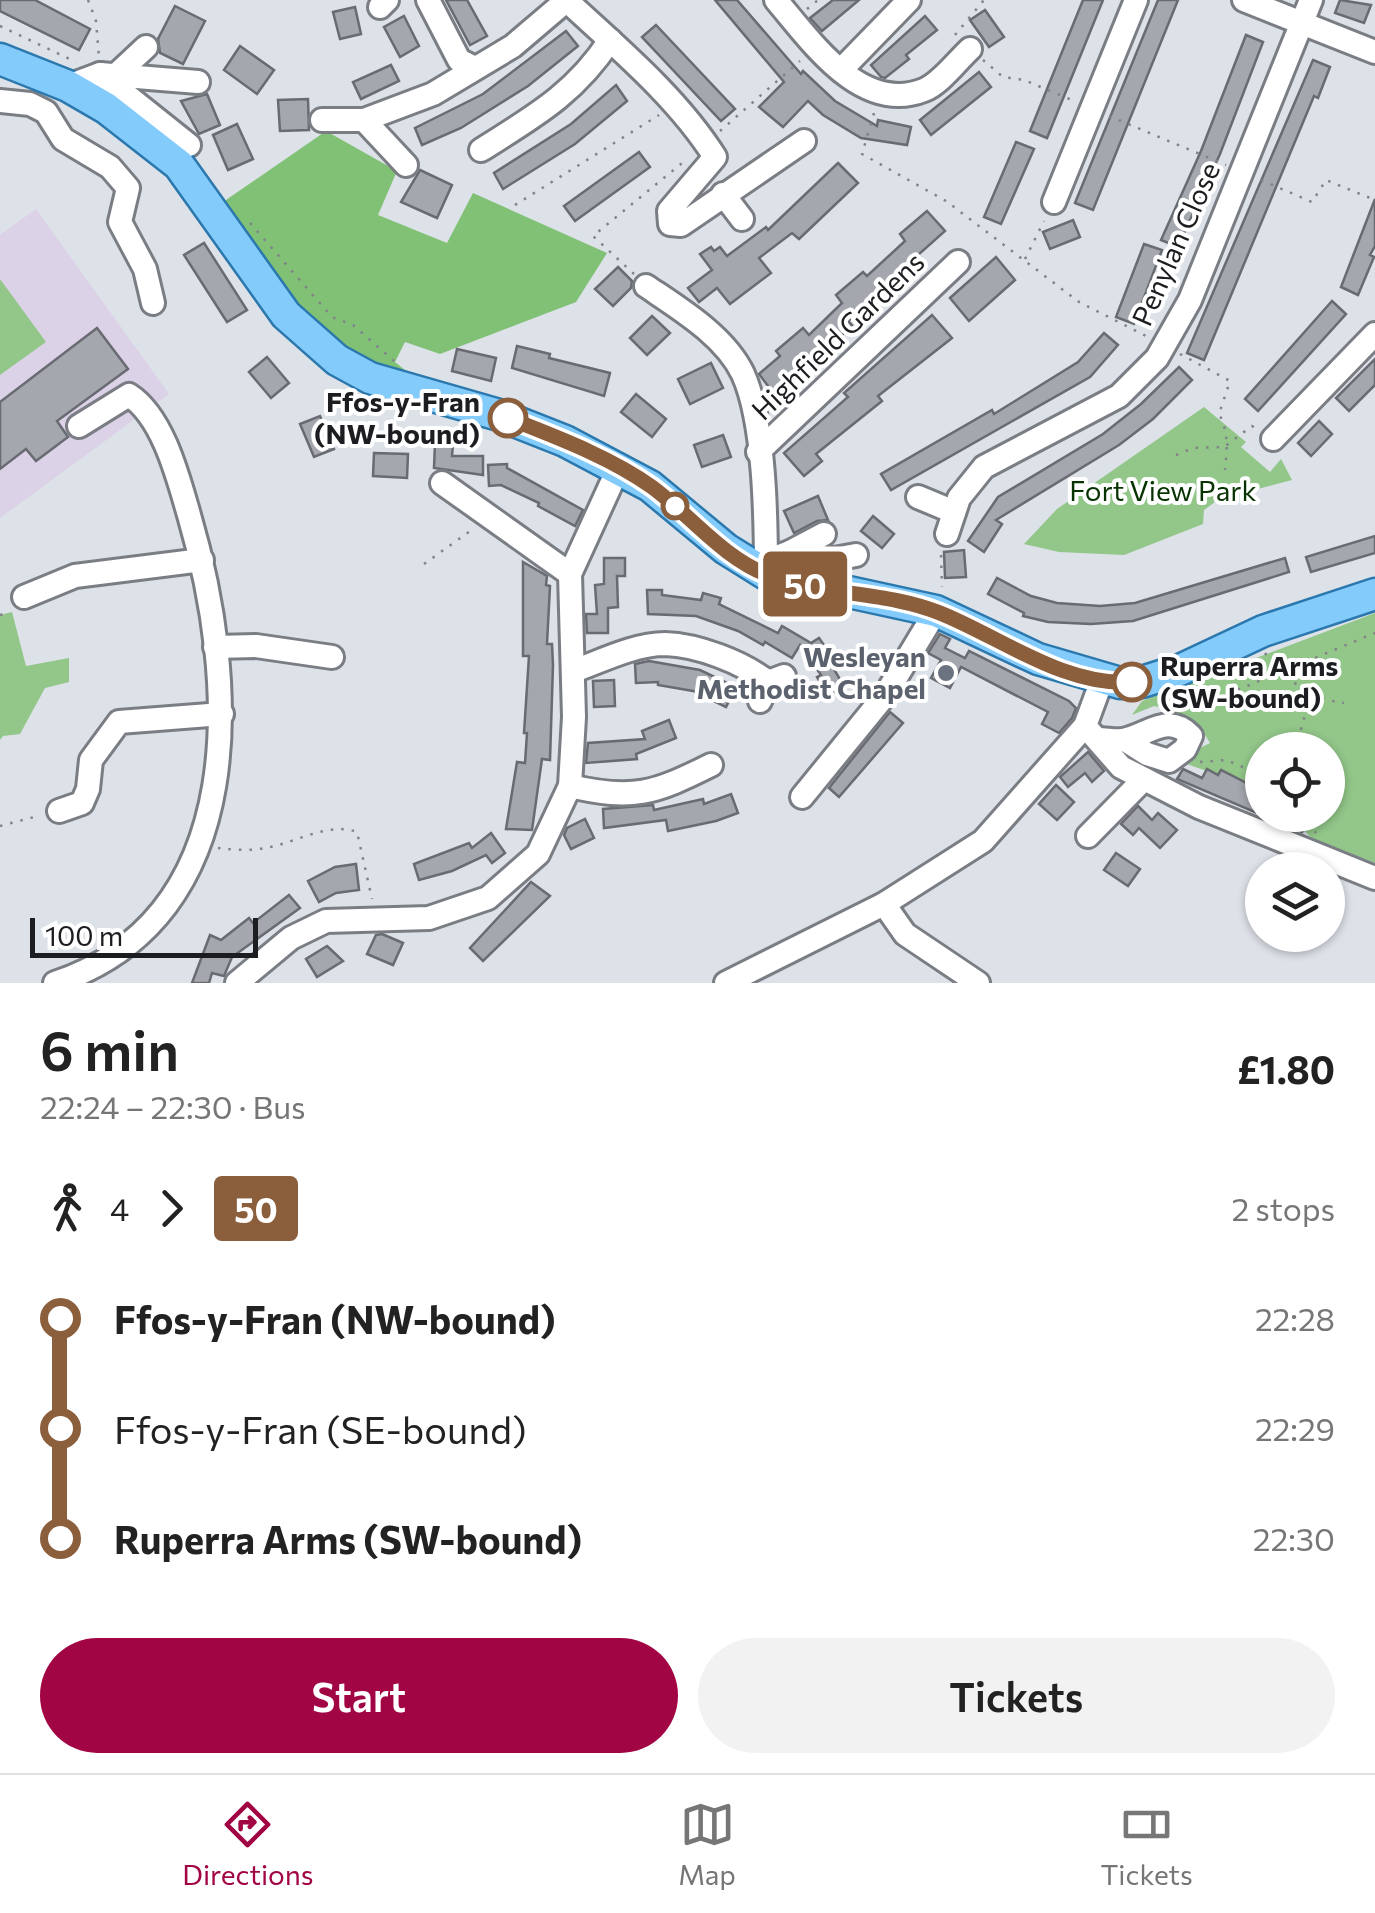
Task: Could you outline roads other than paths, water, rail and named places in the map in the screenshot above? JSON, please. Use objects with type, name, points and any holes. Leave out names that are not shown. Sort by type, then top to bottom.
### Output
[{"type":"main road","points":[[0,59],[68,86],[106,108],[179,164],[286,315],[337,360],[370,378],[499,414],[565,441],[650,486],[726,549],[766,568],[939,603],[1038,659],[1102,680],[1142,682],[1180,670],[1254,635],[1375,594]]},
{"type":"street","points":[[428,0],[459,60],[476,68]]},
{"type":"street","points":[[322,120],[364,120],[433,94],[513,46],[567,0],[673,106],[715,157],[669,211],[670,224],[682,225],[804,140]]},
{"type":"street","points":[[776,0],[816,47],[869,91],[899,95],[926,90],[970,50]]},
{"type":"street","points":[[841,70],[909,0]]},
{"type":"street","points":[[1054,202],[1136,0]]},
{"type":"street","points":[[1244,0],[1375,52]]},
{"type":"street","name":"Penylan Close","points":[[918,498],[951,523],[959,498],[984,467],[1118,396],[1164,346],[1190,300],[1312,0]]},
{"type":"street","points":[[480,150],[562,98],[594,65],[610,40]]},
{"type":"street","points":[[68,86],[108,74],[146,47]]},
{"type":"street","points":[[108,74],[198,82]]},
{"type":"street","points":[[108,74],[190,145]]},
{"type":"street","points":[[0,101],[30,104],[46,112],[62,139],[110,168],[128,188],[120,222],[145,269],[153,304]]},
{"type":"street","points":[[364,120],[406,165]]},
{"type":"street","points":[[724,194],[742,219]]},
{"type":"street","name":"Highfield Gardens","points":[[758,452],[958,262]]},
{"type":"street","points":[[646,286],[715,337],[742,373],[758,452],[766,568],[824,534]]},
{"type":"street","points":[[1274,438],[1375,334]]},
{"type":"street","points":[[58,982],[93,971],[142,936],[184,881],[210,815],[222,714],[202,560],[183,496],[144,405],[128,395],[78,426]]},
{"type":"street","points":[[240,981],[291,938],[326,922],[430,918],[488,898],[538,854],[570,786],[574,671],[570,574],[618,468]]},
{"type":"street","points":[[442,483],[570,574]]},
{"type":"street","points":[[790,552],[834,559],[856,555]]},
{"type":"street","points":[[24,597],[75,576],[202,560]]},
{"type":"street","points":[[802,797],[886,694],[939,603]]},
{"type":"street","points":[[574,671],[664,644],[751,669],[770,686]]},
{"type":"street","points":[[215,648],[256,646],[332,656]]},
{"type":"street","points":[[726,983],[884,904],[982,841],[1092,732],[1102,680]]},
{"type":"street","points":[[59,811],[82,803],[88,789],[91,760],[119,722],[222,714]]},
{"type":"street","points":[[1092,732],[1125,740],[1147,754],[1169,760],[1185,750],[1191,736],[1182,727],[1163,724],[1125,740]]},
{"type":"street","points":[[1092,732],[1121,768],[1199,807],[1375,878]]},
{"type":"street","points":[[570,786],[606,794],[657,792],[712,765]]},
{"type":"street","points":[[1088,836],[1144,779]]},
{"type":"street","points":[[884,904],[905,934],[978,983]]},
{"type":"place","name":"Ffos-y-Fran (NW-bound)","points":[[508,418]]},
{"type":"place","name":"Wesleyan Methodist Chapel","points":[[946,673]]},
{"type":"place","name":"Ruperra Arms (SW-bound)","points":[[1132,682]]},
{"type":"park label","name":"Fort View Park","points":[[1163,491]]}]
